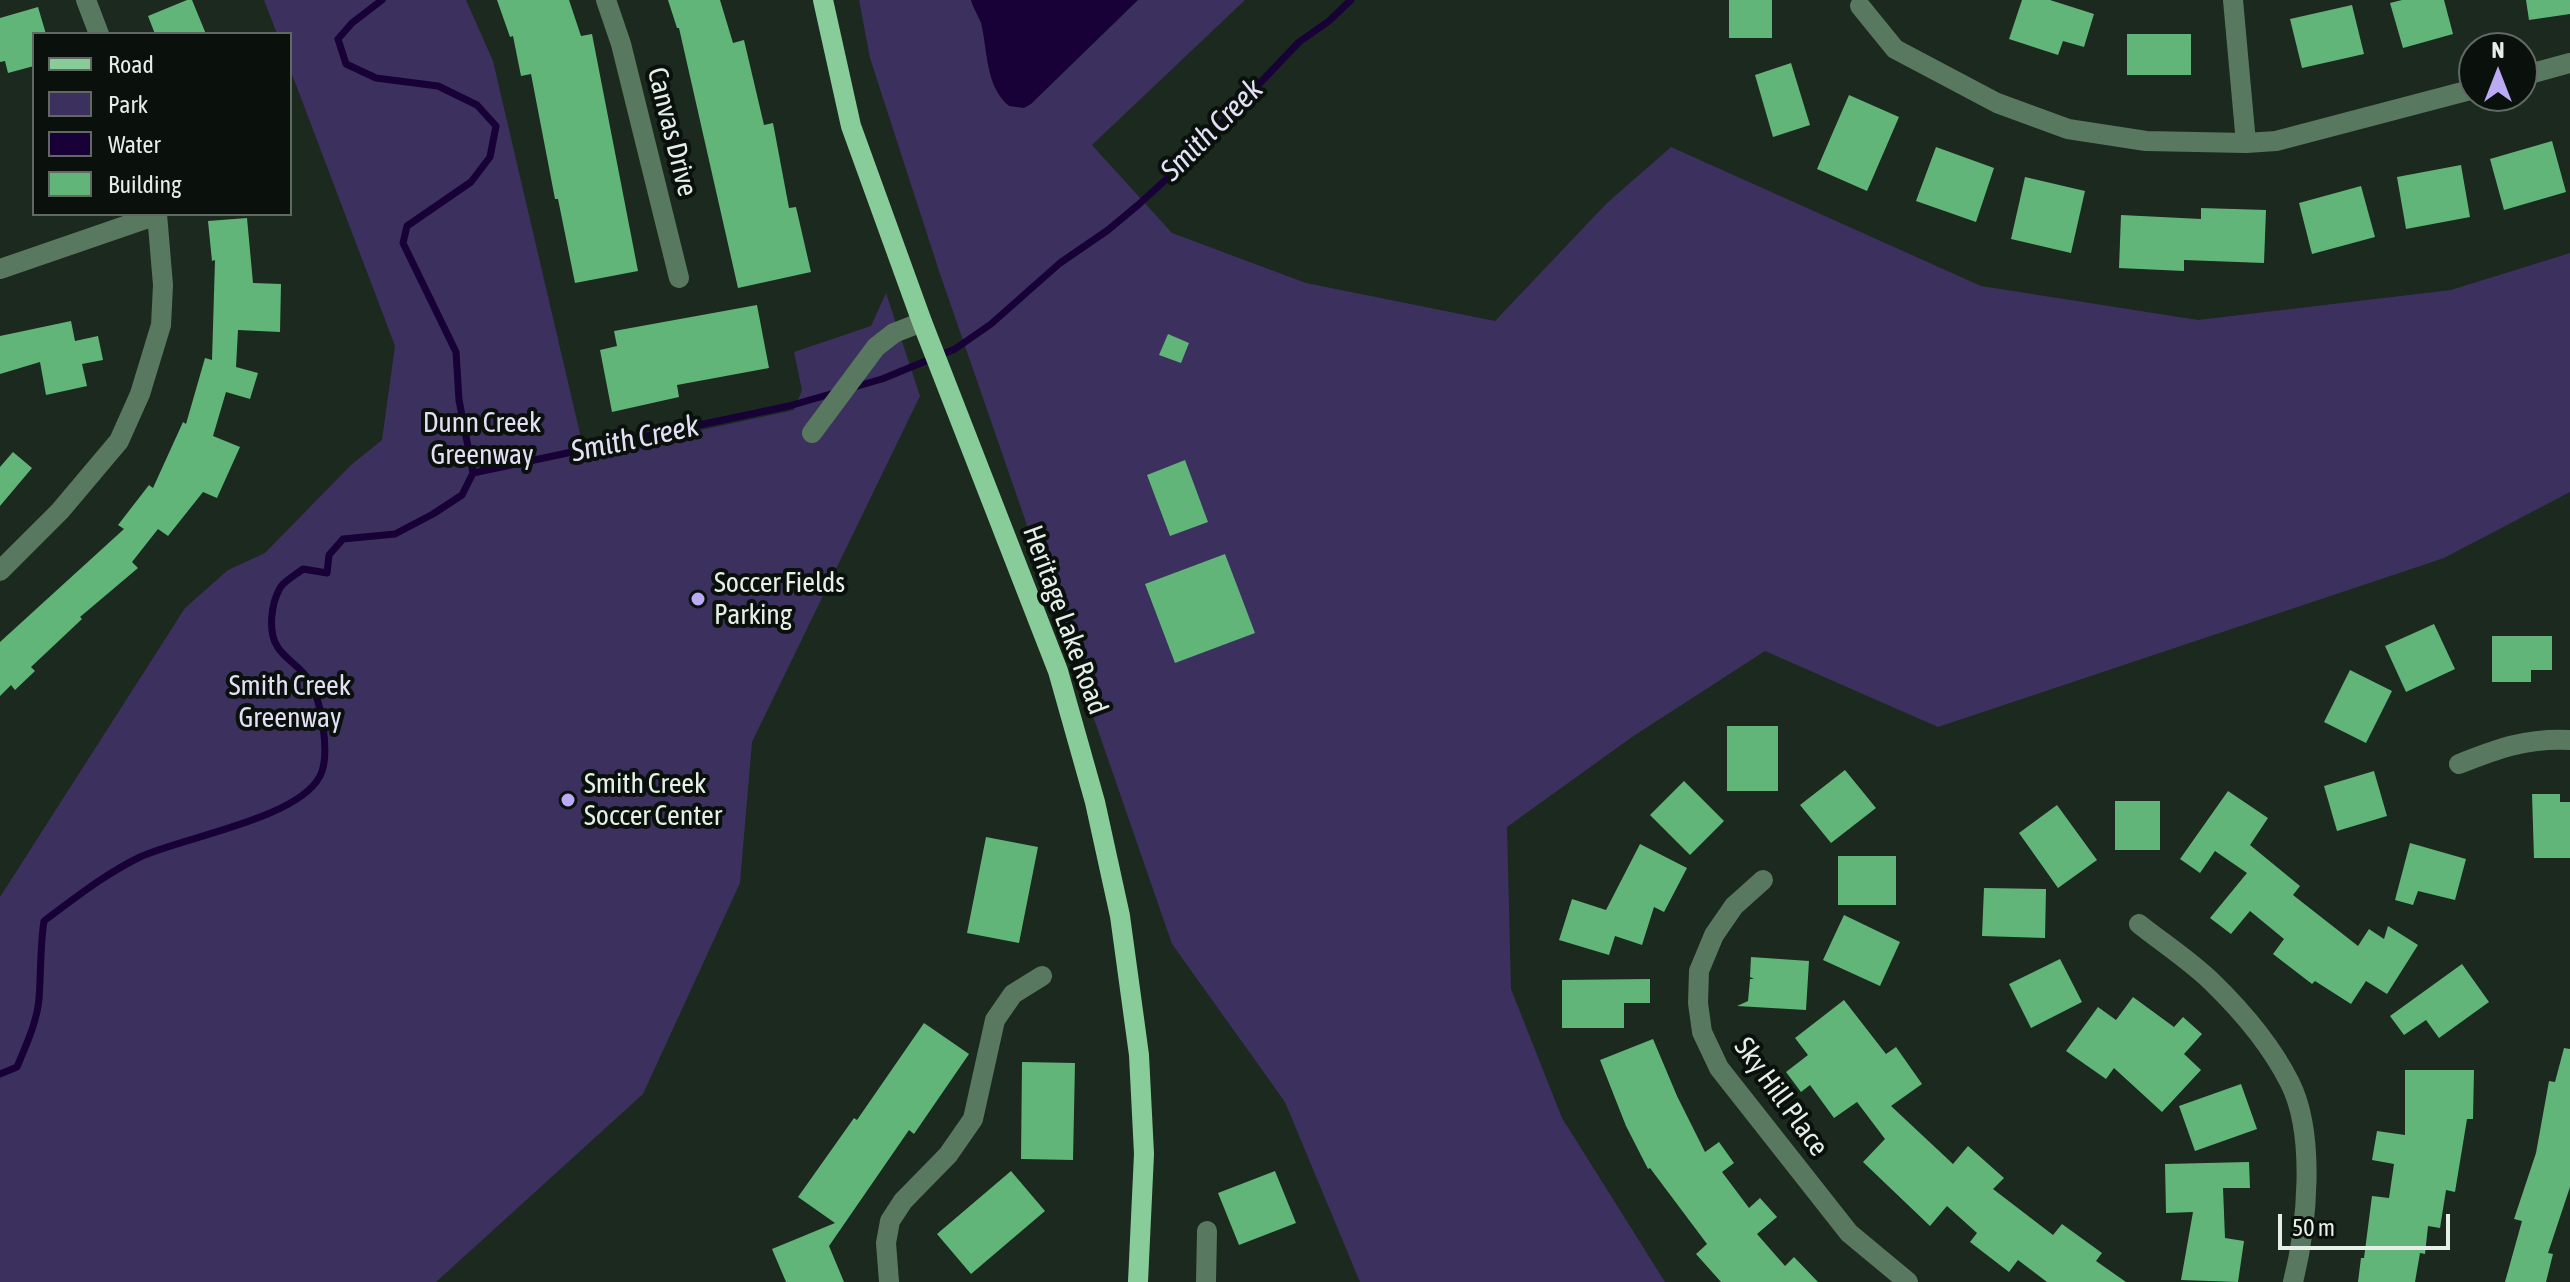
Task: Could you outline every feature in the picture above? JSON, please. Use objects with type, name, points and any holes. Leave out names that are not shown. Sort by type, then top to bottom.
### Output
[{"type":"main road","name":"Heritage Lake Road","points":[[823,0],[851,126],[922,322],[1058,671],[1095,802],[1120,916],[1139,1055],[1144,1154],[1138,1282]]},
{"type":"street","points":[[86,0],[98,32]]},
{"type":"street","name":"Canvas Drive","points":[[606,0],[621,44],[679,278]]},
{"type":"street","points":[[2233,0],[2246,143]]},
{"type":"street","points":[[1860,6],[1895,49],[1997,103],[2068,129],[2146,141],[2276,141],[2458,93]]},
{"type":"street","points":[[2538,72],[2570,63]]},
{"type":"street","points":[[0,269],[154,216]]},
{"type":"street","points":[[0,571],[60,511],[119,441],[140,394],[161,325],[163,285],[157,216]]},
{"type":"street","points":[[812,433],[876,347],[894,333],[922,322]]},
{"type":"street","points":[[2459,764],[2505,745],[2545,739],[2570,740]]},
{"type":"street","name":"Sky Hill Place","points":[[1763,880],[1734,906],[1714,935],[1699,971],[1698,1003],[1702,1032],[1719,1068],[1849,1233],[1908,1282]]},
{"type":"street","points":[[2139,924],[2211,981],[2270,1048],[2291,1085],[2302,1119],[2307,1182],[2303,1245],[2293,1282]]},
{"type":"street","points":[[889,1282],[886,1243],[890,1221],[903,1201],[948,1155],[973,1119],[995,1020],[1013,994],[1042,976]]},
{"type":"street","points":[[1206,1282],[1207,1231]]},
{"type":"green space","points":[[264,0],[466,0],[493,61],[585,455],[794,410],[802,390],[794,352],[871,326],[886,293],[920,396],[752,742],[740,883],[643,1094],[436,1282],[0,1282],[0,897],[185,608],[228,570],[265,553],[351,465],[382,440],[395,346],[292,74],[292,32],[276,32]]},
{"type":"green space","points":[[859,0],[1245,0],[1092,145],[1172,233],[1306,283],[1495,321],[1607,203],[1671,147],[1981,286],[2198,320],[2451,290],[2570,253],[2570,492],[2444,558],[1938,727],[1765,651],[1632,737],[1507,827],[1511,989],[1562,1118],[1665,1282],[1360,1282],[1285,1102],[1172,944],[939,271],[870,58]]},
{"type":"water","points":[[971,0],[1138,0],[1024,108],[1009,106],[995,89],[981,23]]},
{"type":"building","points":[[192,0],[205,32],[154,32],[148,16]]},
{"type":"building","points":[[497,0],[569,0],[581,36],[592,34],[638,271],[575,283],[531,74],[521,76],[513,36],[510,37]]},
{"type":"building","points":[[668,0],[720,0],[733,43],[744,40],[764,125],[773,123],[789,208],[796,207],[811,272],[738,288],[679,28]]},
{"type":"building","points":[[1729,0],[1772,0],[1772,38],[1729,38]]},
{"type":"building","points":[[2022,0],[2050,0],[2094,14],[2084,47],[2063,41],[2058,55],[2009,39]]},
{"type":"building","points":[[2444,0],[2453,34],[2403,48],[2390,3]]},
{"type":"building","points":[[2526,0],[2570,0],[2570,14],[2529,20]]},
{"type":"building","points":[[2352,5],[2364,54],[2302,68],[2290,19]]},
{"type":"building","points":[[38,7],[45,32],[32,32],[32,67],[8,73],[5,61],[0,62],[0,18]]},
{"type":"building","points":[[2127,34],[2191,34],[2191,75],[2127,75]]},
{"type":"building","points":[[1791,63],[1810,125],[1773,137],[1755,75]]},
{"type":"building","points":[[1849,95],[1899,117],[1867,191],[1817,169]]},
{"type":"building","points":[[2552,141],[2566,192],[2504,210],[2490,159]]},
{"type":"building","points":[[1936,147],[1994,168],[1976,222],[1916,201]]},
{"type":"building","points":[[2461,165],[2470,217],[2406,229],[2397,177]]},
{"type":"building","points":[[2025,177],[2085,191],[2071,253],[2011,239]]},
{"type":"building","points":[[2361,186],[2375,237],[2312,254],[2299,203]]},
{"type":"building","points":[[2201,208],[2266,210],[2264,263],[2184,260],[2184,271],[2119,268],[2121,215],[2201,219]]},
{"type":"building","points":[[247,218],[253,283],[281,284],[280,332],[238,330],[236,367],[258,373],[250,399],[226,392],[213,436],[240,447],[217,498],[203,492],[168,536],[158,529],[132,562],[138,568],[80,617],[82,619],[31,667],[35,671],[15,690],[11,685],[0,696],[0,642],[124,529],[118,525],[149,485],[153,488],[183,422],[186,424],[205,358],[212,360],[215,260],[212,261],[208,221]]},
{"type":"building","points":[[757,305],[769,368],[677,385],[679,397],[612,412],[600,350],[617,346],[614,331]]},
{"type":"building","points":[[71,321],[75,341],[98,336],[103,360],[82,364],[87,386],[46,395],[40,362],[0,374],[0,336]]},
{"type":"building","points":[[1168,334],[1189,343],[1181,363],[1159,355]]},
{"type":"building","points":[[13,452],[32,468],[0,506],[0,467]]},
{"type":"building","points":[[1185,460],[1208,522],[1170,536],[1147,475]]},
{"type":"building","points":[[1225,554],[1255,633],[1175,663],[1145,584]]},
{"type":"building","points":[[2434,624],[2455,669],[2406,692],[2385,646]]},
{"type":"building","points":[[2492,636],[2552,636],[2552,670],[2531,670],[2531,682],[2492,682]]},
{"type":"building","points":[[2350,670],[2392,691],[2366,743],[2324,722]]},
{"type":"building","points":[[1727,726],[1778,726],[1778,791],[1727,791]]},
{"type":"building","points":[[1845,770],[1876,808],[1831,843],[1800,805]]},
{"type":"building","points":[[2374,771],[2387,816],[2337,831],[2324,786]]},
{"type":"building","points":[[1684,781],[1724,821],[1690,855],[1650,815]]},
{"type":"building","points":[[2228,791],[2268,818],[2250,845],[2300,886],[2293,895],[2358,946],[2369,929],[2384,939],[2388,926],[2418,945],[2387,994],[2366,981],[2351,1004],[2315,981],[2312,984],[2273,954],[2284,939],[2250,911],[2231,934],[2210,918],[2247,873],[2215,851],[2200,873],[2180,859]]},
{"type":"building","points":[[2532,794],[2560,794],[2560,802],[2570,802],[2570,858],[2534,858]]},
{"type":"building","points":[[2115,801],[2160,801],[2160,850],[2115,850]]},
{"type":"building","points":[[2057,805],[2097,860],[2058,888],[2019,833]]},
{"type":"building","points":[[986,837],[1038,847],[1019,943],[967,933]]},
{"type":"building","points":[[2410,843],[2466,859],[2455,900],[2418,891],[2413,905],[2395,900]]},
{"type":"building","points":[[1640,844],[1687,868],[1664,912],[1654,907],[1642,945],[1615,936],[1609,955],[1559,940],[1572,899],[1606,910]]},
{"type":"building","points":[[1838,856],[1896,856],[1896,905],[1838,905]]},
{"type":"building","points":[[1984,888],[2046,889],[2045,938],[1982,936]]},
{"type":"building","points":[[1844,915],[1900,942],[1880,986],[1823,960]]},
{"type":"building","points":[[1751,957],[1809,961],[1806,1010],[1737,1006],[1748,1001],[1750,979],[1754,979],[1750,977]]},
{"type":"building","points":[[2060,959],[2082,1002],[2031,1028],[2009,984]]},
{"type":"building","points":[[2462,964],[2489,1002],[2439,1038],[2426,1020],[2404,1035],[2390,1016]]},
{"type":"building","points":[[1650,979],[1650,1003],[1624,1003],[1624,1028],[1562,1028],[1562,980]]},
{"type":"building","points":[[2133,997],[2174,1027],[2183,1017],[2202,1034],[2184,1054],[2201,1070],[2162,1112],[2114,1068],[2106,1079],[2066,1051],[2098,1007],[2116,1020]]},
{"type":"building","points":[[1844,1000],[1886,1054],[1896,1047],[1922,1084],[1891,1106],[1953,1164],[1968,1146],[2004,1178],[1993,1189],[2053,1235],[2062,1224],[2102,1253],[2096,1261],[2126,1282],[2047,1282],[2018,1260],[2009,1272],[1970,1242],[1977,1233],[1947,1206],[1930,1226],[1863,1162],[1885,1139],[1857,1102],[1834,1118],[1810,1085],[1801,1092],[1786,1072],[1808,1055],[1795,1038]]},
{"type":"building","points":[[924,1023],[969,1054],[914,1134],[909,1130],[829,1246],[844,1282],[786,1282],[772,1249],[835,1223],[798,1197],[854,1118],[857,1120]]},
{"type":"building","points":[[1653,1039],[1705,1152],[1719,1142],[1734,1163],[1722,1172],[1749,1208],[1760,1198],[1777,1217],[1757,1234],[1785,1266],[1794,1257],[1818,1282],[1721,1282],[1696,1254],[1707,1244],[1648,1169],[1626,1126],[1600,1060]]},
{"type":"building","points":[[2564,1048],[2570,1049],[2570,1187],[2548,1253],[2553,1254],[2546,1282],[2505,1282],[2522,1221],[2514,1219],[2536,1153],[2549,1081],[2555,1082]]},
{"type":"building","points":[[1022,1062],[1075,1063],[1073,1160],[1021,1159]]},
{"type":"building","points":[[2405,1070],[2474,1070],[2473,1119],[2467,1119],[2455,1192],[2446,1190],[2440,1228],[2428,1226],[2425,1254],[2420,1253],[2415,1282],[2358,1282],[2372,1196],[2389,1198],[2394,1164],[2372,1160],[2377,1131],[2405,1135]]},
{"type":"building","points":[[2241,1084],[2257,1129],[2195,1151],[2179,1106]]},
{"type":"building","points":[[2249,1162],[2250,1188],[2223,1188],[2225,1238],[2244,1241],[2238,1282],[2181,1280],[2193,1212],[2166,1213],[2165,1164]]},
{"type":"building","points":[[1011,1171],[1045,1211],[971,1274],[937,1234]]},
{"type":"building","points":[[1275,1171],[1296,1223],[1239,1245],[1218,1193]]},
{"type":"waterway","points":[[382,0],[352,23],[338,39],[346,64],[376,78],[438,86],[477,105],[496,126],[490,157],[471,182],[407,226],[403,243],[456,352],[459,400],[473,473]]},
{"type":"waterway","name":"Smith Creek","points":[[854,387],[955,349],[991,324],[1060,263],[1138,205],[1184,163],[1299,42],[1329,21],[1351,0]]},
{"type":"waterway","name":"Smith Creek","points":[[0,1074],[17,1067],[34,1025],[39,999],[44,921],[90,887],[140,857],[265,815],[308,791],[320,776],[325,742],[318,702],[307,677],[280,651],[272,633],[274,602],[287,580],[303,569],[327,573],[329,555],[343,539],[395,534],[433,514],[462,495],[473,473],[789,406],[834,393]]},
{"type":"place","name":"Soccer Fields Parking","points":[[698,599]]},
{"type":"place","name":"Smith Creek Soccer Center","points":[[568,800]]},
{"type":"park label","name":"Dunn Creek Greenway","points":[[482,439]]},
{"type":"park label","name":"Smith Creek Greenway","points":[[290,702]]}]
